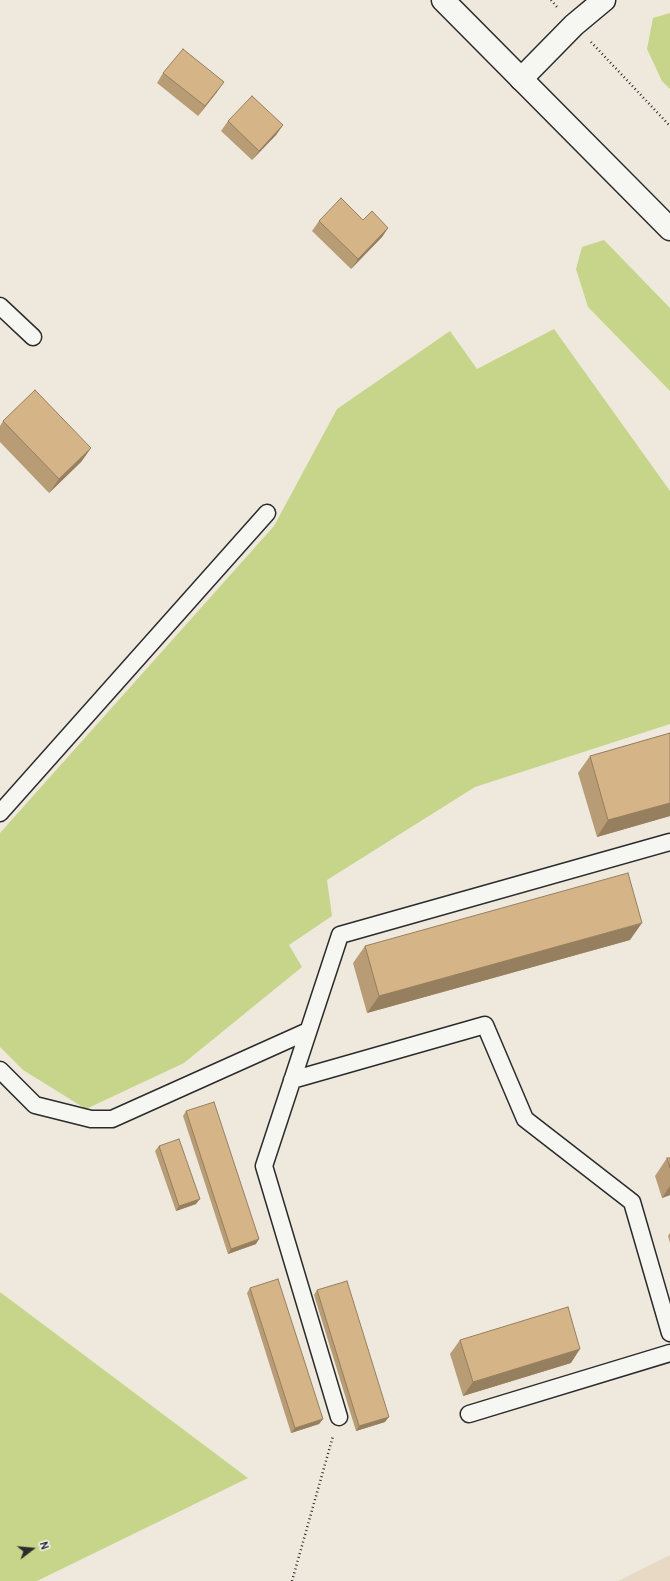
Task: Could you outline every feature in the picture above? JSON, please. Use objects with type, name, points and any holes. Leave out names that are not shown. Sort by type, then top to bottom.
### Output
[{"type":"main road","points":[[443,0],[670,230]]},
{"type":"main road","points":[[521,79],[574,24],[604,0]]},
{"type":"lane","points":[[0,306],[33,337]]},
{"type":"lane","points":[[0,813],[267,513]]},
{"type":"lane","points":[[339,1417],[264,1166],[340,935],[670,842]]},
{"type":"lane","points":[[292,1080],[485,1026],[525,1119],[632,1202],[670,1333]]},
{"type":"lane","points":[[0,1070],[35,1105],[91,1119],[112,1120],[308,1031]]},
{"type":"lane","points":[[469,1414],[670,1353]]},
{"type":"path","points":[[551,0],[670,126]]},
{"type":"path","points":[[292,1581],[339,1417]]},
{"type":"shaded area","points":[[670,1555],[670,1581],[618,1581]]},
{"type":"green space","points":[[670,13],[670,89],[662,81],[647,49],[653,18]]},
{"type":"green space","points":[[604,240],[670,308],[670,391],[588,307],[576,269],[582,247]]},
{"type":"green space","points":[[554,329],[670,491],[670,724],[475,787],[327,880],[332,916],[289,945],[302,967],[184,1063],[86,1109],[23,1070],[0,1047],[0,833],[274,526],[337,409],[450,331],[477,369]]},
{"type":"green space","points":[[0,1292],[248,1478],[37,1581],[0,1581]]},
{"type":"building","points":[[183,49],[224,82],[205,106],[163,73]]},
{"type":"building","points":[[252,96],[283,125],[259,151],[228,121]]},
{"type":"building","points":[[341,198],[363,220],[372,211],[388,228],[358,259],[319,221]]},
{"type":"building","points":[[35,390],[91,448],[59,479],[3,421]]},
{"type":"building","points":[[670,733],[670,803],[608,820],[590,756]]},
{"type":"building","points":[[628,873],[642,923],[379,996],[365,946]]},
{"type":"building","points":[[214,1102],[259,1239],[231,1249],[186,1111]]},
{"type":"building","points":[[179,1139],[200,1199],[179,1206],[159,1146]]},
{"type":"building","points":[[667,1158],[670,1158],[670,1168]]},
{"type":"building","points":[[278,1279],[323,1419],[295,1428],[250,1288]]},
{"type":"building","points":[[347,1281],[389,1417],[359,1426],[317,1290]]},
{"type":"building","points":[[568,1307],[580,1349],[473,1382],[460,1340]]}]
